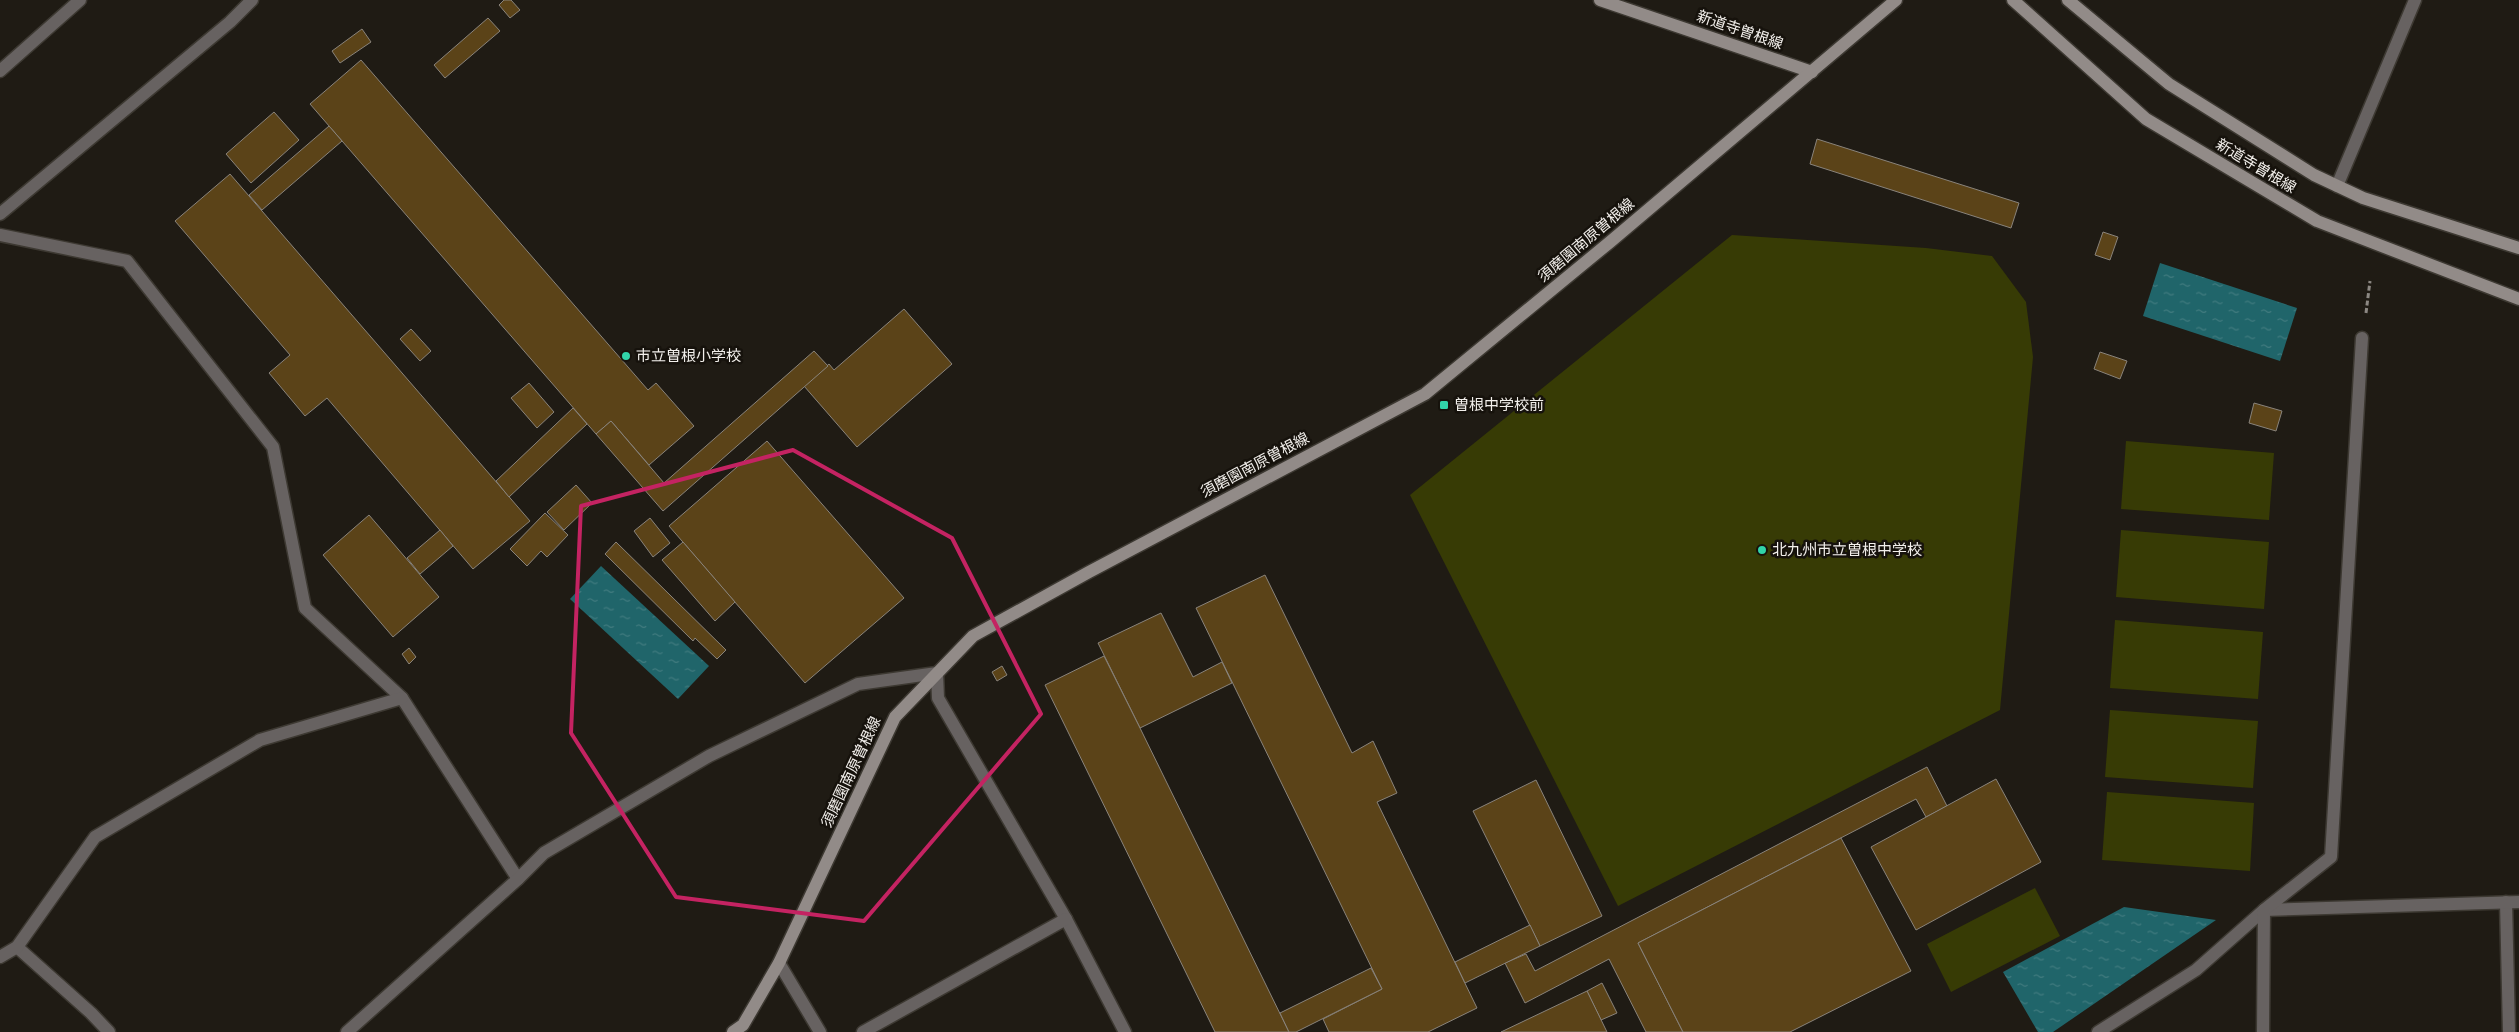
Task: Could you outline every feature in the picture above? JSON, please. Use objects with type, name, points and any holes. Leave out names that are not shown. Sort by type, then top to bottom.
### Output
[{"type":"main road","name":"新道寺曽根線","points":[[1600,0],[1812,72]]},
{"type":"main road","name":"須磨園南原曽根線","points":[[734,1032],[743,1025],[779,963],[895,717],[973,636],[1089,572],[1425,394],[1896,0]]},
{"type":"main road","name":"新道寺曽根線","points":[[2013,0],[2146,118],[2317,221],[2519,299]]},
{"type":"main road","name":"新道寺曽根線","points":[[2068,0],[2169,84],[2314,175],[2363,198],[2519,248]]},
{"type":"street","points":[[0,71],[80,0]]},
{"type":"street","points":[[0,214],[230,22],[252,0]]},
{"type":"street","points":[[2337,186],[2415,0]]},
{"type":"street","points":[[0,236],[127,261],[272,447],[305,608],[402,698],[518,879]]},
{"type":"street","points":[[2098,1032],[2196,970],[2264,910],[2331,857],[2362,338]]},
{"type":"street","points":[[347,1032],[518,879],[544,853],[718,752],[858,684],[938,673],[938,698],[1066,919],[1124,1032]]},
{"type":"street","points":[[0,956],[17,946],[95,837],[260,740],[402,698]]},
{"type":"street","points":[[2264,910],[2513,902],[2509,1032]]},
{"type":"street","points":[[2263,1032],[2264,910]]},
{"type":"street","points":[[864,1032],[1066,919]]},
{"type":"street","points":[[17,946],[92,1013],[109,1032]]},
{"type":"street","points":[[779,963],[820,1032]]},
{"type":"highlighted area","points":[[793,450],[952,538],[1041,714],[864,921],[676,897],[571,733],[581,506]]},
{"type":"green space","points":[[1732,235],[1926,248],[1992,256],[2026,302],[2033,357],[2000,710],[1618,906],[1410,495]]},
{"type":"green space","points":[[2126,441],[2274,453],[2269,520],[2121,509]]},
{"type":"green space","points":[[2121,530],[2269,542],[2264,609],[2116,597]]},
{"type":"green space","points":[[2115,620],[2263,632],[2258,699],[2110,688]]},
{"type":"green space","points":[[2110,710],[2258,721],[2253,788],[2105,777]]},
{"type":"green space","points":[[2107,792],[2254,803],[2250,871],[2102,860]]},
{"type":"green space","points":[[2035,888],[2060,936],[1951,992],[1927,944]]},
{"type":"water","points":[[2160,263],[2297,308],[2280,361],[2143,316]]},
{"type":"water","points":[[601,566],[709,666],[678,699],[570,599]]},
{"type":"water","points":[[2124,907],[2216,920],[2053,1032],[2038,1032],[2003,972]]},
{"type":"building","points":[[504,0],[511,0],[520,10],[510,18],[499,5]]},
{"type":"building","points":[[488,18],[500,31],[445,78],[434,65]]},
{"type":"building","points":[[362,29],[371,42],[340,63],[332,51]]},
{"type":"building","points":[[361,60],[648,390],[656,383],[694,426],[649,465],[611,421],[596,434],[310,104]]},
{"type":"building","points":[[274,112],[299,140],[251,183],[226,154]]},
{"type":"building","points":[[329,126],[342,141],[262,210],[249,195]]},
{"type":"building","points":[[1817,139],[2019,203],[2011,228],[1810,164]]},
{"type":"building","points":[[230,174],[530,521],[473,569],[327,398],[305,416],[269,373],[290,355],[175,221]]},
{"type":"building","points":[[2103,232],[2118,237],[2110,260],[2095,255]]},
{"type":"building","points":[[904,309],[952,364],[857,447],[804,386],[829,364],[834,370]]},
{"type":"building","points":[[411,329],[431,351],[420,361],[400,339]]},
{"type":"building","points":[[814,351],[828,366],[663,511],[596,434],[611,421],[664,483]]},
{"type":"building","points":[[2100,352],[2127,361],[2120,379],[2094,369]]},
{"type":"building","points":[[529,383],[554,412],[537,428],[511,398]]},
{"type":"building","points":[[2254,403],[2282,411],[2276,431],[2249,423]]},
{"type":"building","points":[[573,408],[587,424],[509,497],[496,481]]},
{"type":"building","points":[[767,441],[904,598],[805,683],[669,526]]},
{"type":"building","points":[[576,485],[592,503],[564,530],[547,512]]},
{"type":"building","points":[[545,513],[568,535],[547,557],[541,551],[527,566],[510,549]]},
{"type":"building","points":[[369,515],[439,597],[393,637],[323,555]]},
{"type":"building","points":[[650,518],[670,543],[653,557],[634,531]]},
{"type":"building","points":[[440,530],[453,546],[420,574],[407,558]]},
{"type":"building","points":[[616,542],[726,650],[717,659],[695,638],[693,641],[605,554]]},
{"type":"building","points":[[683,542],[735,602],[715,621],[662,560]]},
{"type":"building","points":[[1265,575],[1352,753],[1373,741],[1397,793],[1377,802],[1477,1008],[1428,1032],[1329,1032],[1323,1019],[1382,989],[1196,608]]},
{"type":"building","points":[[1161,613],[1193,677],[1222,662],[1232,683],[1140,728],[1098,643]]},
{"type":"building","points":[[409,648],[416,657],[409,664],[402,654]]},
{"type":"building","points":[[1104,656],[1289,1032],[1215,1032],[1045,685]]},
{"type":"building","points":[[1002,666],[1007,675],[997,681],[992,672]]},
{"type":"building","points":[[1927,767],[1947,806],[1926,817],[1916,799],[1638,943],[1683,1032],[1646,1032],[1609,959],[1525,1003],[1505,963],[1526,954],[1535,971]]},
{"type":"building","points":[[1996,779],[2041,862],[1916,930],[1871,847]]},
{"type":"building","points":[[1536,780],[1602,916],[1540,946],[1473,811]]},
{"type":"building","points":[[1841,838],[1911,971],[1790,1032],[1683,1032],[1638,943]]},
{"type":"building","points":[[1530,925],[1540,946],[1465,983],[1455,962]]},
{"type":"building","points":[[1371,968],[1382,989],[1296,1032],[1289,1032],[1280,1013]]},
{"type":"building","points":[[1602,983],[1617,1013],[1601,1020],[1587,991]]},
{"type":"building","points":[[1587,991],[1607,1032],[1501,1032]]},
{"type":"place","name":"市立曽根小学校","points":[[626,356]]},
{"type":"place","name":"曽根中学校前","points":[[1444,405]]},
{"type":"place","name":"北九州市立曽根中学校","points":[[1762,550]]}]
